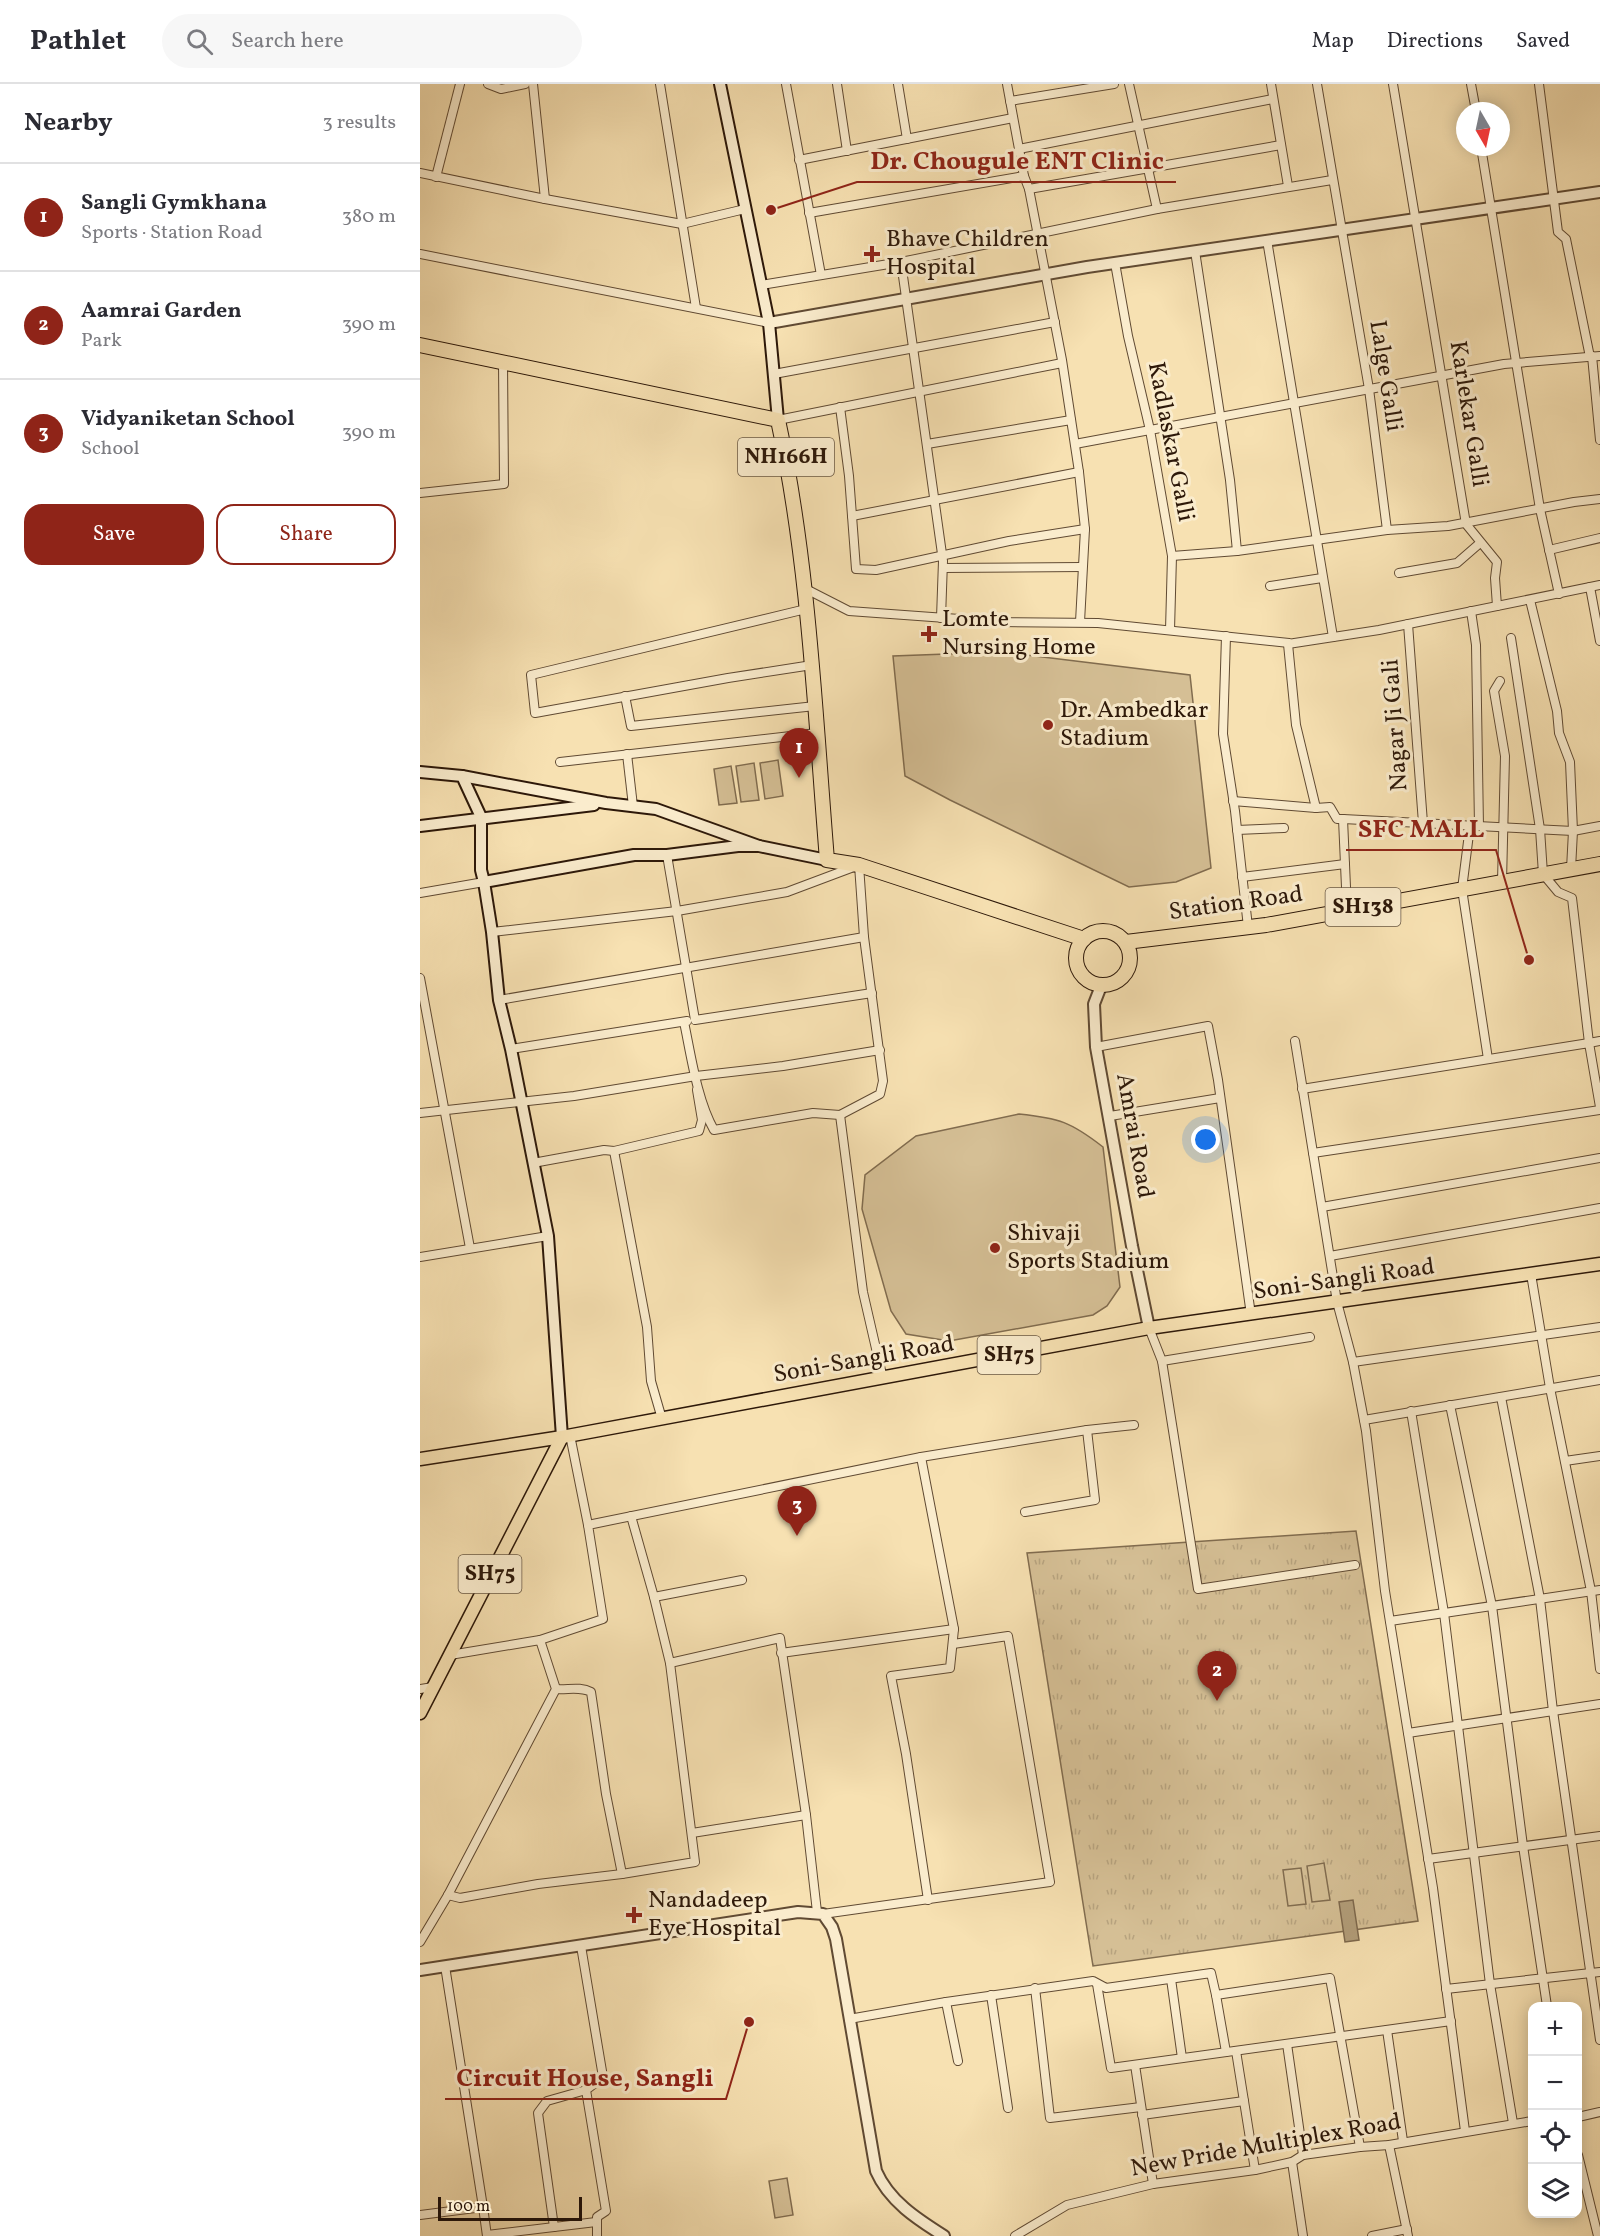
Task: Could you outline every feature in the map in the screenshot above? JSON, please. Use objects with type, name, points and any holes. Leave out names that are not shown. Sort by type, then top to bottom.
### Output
[{"type":"highway","name":"NH166H","points":[[420,345],[778,420],[789,470],[804,588],[827,860]]},
{"type":"highway","points":[[827,860],[859,865],[1084,939]]},
{"type":"highway","name":"Station Road","points":[[1125,942],[1248,927],[1600,864]]},
{"type":"highway","points":[[1101,931],[1119,936],[1125,942],[1131,958],[1125,974],[1112,984],[1101,986],[1087,980],[1077,965],[1076,956],[1078,947],[1084,939],[1101,931]]},
{"type":"main road","name":"Soni-Sangli Road","points":[[420,1459],[662,1419],[1149,1328],[1600,1264]]},
{"type":"main road","name":"SH75","points":[[420,1713],[566,1436]]},
{"type":"street","points":[[436,177],[460,84]]},
{"type":"street","points":[[488,84],[501,89],[525,84]]},
{"type":"street","points":[[533,84],[545,199]]},
{"type":"street","points":[[660,84],[696,308]]},
{"type":"street","points":[[720,84],[769,323],[778,420],[1062,363]]},
{"type":"street","points":[[786,84],[821,275]]},
{"type":"street","points":[[837,84],[847,151]]},
{"type":"street","points":[[898,84],[907,139]]},
{"type":"street","points":[[1007,84],[1055,322],[1079,472],[1085,529],[1080,622]]},
{"type":"street","points":[[1010,101],[1114,84]]},
{"type":"street","points":[[1129,84],[1157,209]]},
{"type":"street","points":[[1271,84],[1288,186]]},
{"type":"street","name":"Lalge Galli","points":[[1317,84],[1369,389],[1387,530]]},
{"type":"street","name":"Karlekar Galli","points":[[1393,84],[1466,524],[1497,562],[1495,578],[1497,606]]},
{"type":"street","points":[[1471,84],[1474,102]]},
{"type":"street","points":[[1539,84],[1558,232],[1566,239],[1594,356],[1600,440]]},
{"type":"street","points":[[1019,149],[1274,99]]},
{"type":"street","points":[[799,160],[1013,118]]},
{"type":"street","points":[[1029,189],[1281,145]]},
{"type":"street","points":[[1482,156],[1540,509],[1559,594]]},
{"type":"street","points":[[420,173],[682,224],[746,209]]},
{"type":"street","points":[[809,213],[1024,176]]},
{"type":"street","points":[[761,285],[901,262],[1157,209],[1332,180]]},
{"type":"street","points":[[420,254],[769,323],[1115,262],[1600,192]]},
{"type":"street","points":[[1267,240],[1333,637]]},
{"type":"street","points":[[1195,251],[1230,480],[1236,551]]},
{"type":"street","points":[[901,262],[942,555],[941,618]]},
{"type":"street","name":"Kadlaskar Galli","points":[[1115,262],[1128,336],[1150,430],[1172,556],[1170,630]]},
{"type":"street","points":[[774,374],[1055,322]]},
{"type":"street","points":[[1075,444],[1293,402],[1516,363],[1594,356]]},
{"type":"street","points":[[420,494],[504,484],[502,362]]},
{"type":"street","points":[[840,407],[856,569],[876,570],[942,555],[1085,529]]},
{"type":"street","points":[[927,444],[1071,420]]},
{"type":"street","points":[[852,516],[1079,472]]},
{"type":"street","points":[[1172,556],[1236,551],[1315,538],[1387,530],[1466,524],[1600,499]]},
{"type":"street","points":[[1549,550],[1600,538]]},
{"type":"street","points":[[1399,573],[1457,563],[1480,543]]},
{"type":"street","points":[[943,568],[1082,567]]},
{"type":"street","points":[[1270,586],[1322,578]]},
{"type":"street","points":[[804,588],[849,611],[1000,622],[1080,622],[1288,644],[1408,624],[1600,585]]},
{"type":"street","points":[[1590,587],[1600,641]]},
{"type":"street","points":[[1530,600],[1557,711],[1559,733],[1570,762],[1574,831],[1571,869]]},
{"type":"street","points":[[806,609],[531,675],[535,713],[812,665]]},
{"type":"street","points":[[1471,611],[1476,645],[1475,826],[1462,889],[1488,1059]]},
{"type":"street","name":"Nagar Ji Gali","points":[[1408,624],[1423,823]]},
{"type":"street","points":[[1226,636],[1223,734],[1248,927]]},
{"type":"street","points":[[1313,1153],[1600,1109],[1589,1043],[1572,898],[1558,892],[1544,874],[1540,829],[1511,638]]},
{"type":"street","points":[[1288,644],[1296,725],[1316,808]]},
{"type":"street","points":[[1500,681],[1494,692],[1505,756],[1502,882]]},
{"type":"street","points":[[625,696],[631,726],[815,706]]},
{"type":"street","points":[[561,762],[817,733]]},
{"type":"street","points":[[627,754],[633,806]]},
{"type":"street","points":[[420,772],[462,776],[606,803],[656,809],[759,846],[827,860]]},
{"type":"street","points":[[450,1655],[540,1640],[603,1619],[588,1525],[566,1436],[548,1236],[499,1000],[492,932],[481,870],[481,817],[462,776]]},
{"type":"street","points":[[1233,801],[1316,808],[1330,807],[1337,819],[1574,831],[1600,826]]},
{"type":"street","points":[[420,826],[606,803]]},
{"type":"street","points":[[1343,819],[1347,910]]},
{"type":"street","points":[[1237,830],[1284,828]]},
{"type":"street","points":[[420,893],[634,855],[667,855],[738,846],[759,846]]},
{"type":"street","points":[[667,855],[695,1020]]},
{"type":"street","points":[[1242,877],[1345,864]]},
{"type":"street","points":[[492,932],[677,911],[787,892],[859,865],[864,937],[883,1081],[880,1094],[840,1115],[813,1113],[714,1130],[709,1121],[696,1076],[684,1022]]},
{"type":"street","points":[[499,1000],[864,937]]},
{"type":"street","points":[[420,978],[470,1248]]},
{"type":"street","name":"Amrai Road","points":[[1101,986],[1094,1004],[1096,1047],[1149,1328]]},
{"type":"street","points":[[511,1049],[872,993]]},
{"type":"street","points":[[1096,1047],[1208,1026],[1251,1315]]},
{"type":"street","points":[[1295,1041],[1337,1302],[1353,1362],[1364,1420],[1390,1620],[1428,1859],[1465,2131]]},
{"type":"street","points":[[1302,1089],[1600,1041]]},
{"type":"street","points":[[420,1113],[574,1096],[880,1050]]},
{"type":"street","points":[[533,1163],[604,1150],[614,1151],[699,1131],[702,1120],[697,1097],[696,1076]]},
{"type":"street","points":[[1110,1116],[1220,1098]]},
{"type":"street","points":[[840,1115],[863,1292],[883,1378]]},
{"type":"street","points":[[614,1151],[647,1327],[651,1382],[662,1419]]},
{"type":"street","points":[[1322,1207],[1600,1158]]},
{"type":"street","points":[[1330,1256],[1600,1208]]},
{"type":"street","points":[[420,1257],[548,1236]]},
{"type":"street","points":[[1531,1274],[1550,1388],[1591,1591],[1600,1669]]},
{"type":"street","points":[[1353,1362],[1600,1327]]},
{"type":"street","points":[[1149,1328],[1162,1360],[1198,1589],[1355,1565]]},
{"type":"street","points":[[1162,1360],[1310,1336]]},
{"type":"street","points":[[1364,1420],[1600,1380]]},
{"type":"street","points":[[1502,1397],[1540,1599],[1553,1711],[1600,2040]]},
{"type":"street","points":[[1450,1405],[1492,1606],[1523,1846],[1546,2002]]},
{"type":"street","points":[[1411,1411],[1444,1613],[1490,1984],[1513,2123]]},
{"type":"street","points":[[588,1525],[921,1457],[1087,1430],[1134,1425]]},
{"type":"street","points":[[1025,1512],[1095,1500],[1087,1430]]},
{"type":"street","points":[[1565,1461],[1600,1456]]},
{"type":"street","points":[[921,1457],[954,1629],[950,1668],[891,1676],[906,1754],[928,1900]]},
{"type":"street","points":[[448,1895],[460,1898],[538,1884],[695,1862],[670,1664],[631,1516]]},
{"type":"street","points":[[654,1597],[742,1580]]},
{"type":"street","points":[[1390,1620],[1600,1590]]},
{"type":"street","points":[[782,1653],[954,1629]]},
{"type":"street","points":[[420,1970],[798,1912],[820,1913],[1050,1882],[1008,1636],[953,1644]]},
{"type":"street","points":[[670,1664],[780,1638],[820,1913],[832,1927],[836,1939],[876,2170],[882,2186],[912,2214],[944,2236]]},
{"type":"street","points":[[420,1942],[448,1895],[556,1689],[540,1640]]},
{"type":"street","points":[[420,1689],[434,1687]]},
{"type":"street","points":[[556,1689],[580,1688],[591,1692],[606,1794],[622,1874]]},
{"type":"street","points":[[1408,1733],[1600,1704]]},
{"type":"street","points":[[692,1833],[806,1815]]},
{"type":"street","points":[[1428,1859],[1600,1836]]},
{"type":"street","points":[[554,2227],[538,2113],[547,2101],[586,2090],[603,2077],[581,1946]]},
{"type":"street","points":[[446,1966],[487,2236],[596,2222]]},
{"type":"street","points":[[1446,1989],[1600,1972]]},
{"type":"street","points":[[849,2019],[1035,1988],[1093,1981],[1106,1988],[1211,1973],[1226,2052]]},
{"type":"street","points":[[1216,1995],[1330,1978],[1360,2147]]},
{"type":"street","points":[[1171,1979],[1182,2058]]},
{"type":"street","points":[[1097,1984],[1111,2068],[1450,2021]]},
{"type":"street","points":[[1035,1988],[1050,2118],[1244,2101]]},
{"type":"street","points":[[991,1995],[1008,2108]]},
{"type":"street","points":[[946,2002],[957,2061]]},
{"type":"street","points":[[1387,2030],[1403,2141]]},
{"type":"street","points":[[1287,2044],[1303,2155]]},
{"type":"street","points":[[1236,2051],[1255,2170]]},
{"type":"street","points":[[1135,2065],[1154,2184]]},
{"type":"street","points":[[586,2090],[606,2211],[597,2217],[597,2236]]},
{"type":"street","points":[[1582,2116],[1600,2112]]},
{"type":"street","name":"New Pride Multiplex Road","points":[[1016,2236],[1066,2205],[1154,2184],[1255,2170],[1292,2162],[1303,2155],[1389,2145],[1528,2122]]},
{"type":"street","points":[[1372,2236],[1407,2233],[1389,2145]]},
{"type":"street","points":[[1292,2162],[1303,2236]]},
{"type":"street","points":[[1580,2164],[1599,2236]]},
{"type":"street","points":[[420,2215],[483,2207]]},
{"type":"green space","name":"Dr. Ambedkar Stadium","points":[[1001,652],[1190,675],[1211,868],[1176,882],[1129,887],[905,776],[893,656]]},
{"type":"green space","points":[[778,760],[783,796],[765,799],[760,763]]},
{"type":"green space","points":[[754,763],[759,800],[741,802],[736,766]]},
{"type":"green space","points":[[731,766],[737,803],[719,805],[714,769]]},
{"type":"green space","name":"Shivaji Sports Stadium","points":[[1019,1114],[1044,1117],[1064,1123],[1103,1147],[1120,1287],[1107,1306],[1093,1315],[949,1341],[906,1334],[891,1311],[862,1209],[865,1175],[916,1136]]},
{"type":"green space","points":[[1356,1531],[1418,1921],[1093,1966],[1027,1553]]},
{"type":"green space","points":[[1324,1863],[1330,1900],[1312,1902],[1307,1866]]},
{"type":"green space","points":[[1301,1868],[1306,1904],[1288,1906],[1283,1870]]},
{"type":"green space","points":[[787,2178],[793,2215],[775,2218],[769,2181]]},
{"type":"shaded area","points":[[1353,1900],[1359,1940],[1345,1942],[1339,1902]]},
{"type":"place","name":"Dr. Chougule ENT Clinic","points":[[771,210]]},
{"type":"place","name":"Bhave Children Hospital","points":[[872,254]]},
{"type":"place","name":"Lomte Nursing Home","points":[[929,634]]},
{"type":"place","name":"Dr. Ambedkar Stadium","points":[[1048,725]]},
{"type":"place","name":"Sangli Gymkhana","points":[[799,778]]},
{"type":"place","name":"SFC MALL","points":[[1529,960]]},
{"type":"place","name":"Shivaji Sports Stadium","points":[[995,1248]]},
{"type":"place","name":"Vidyaniketan School","points":[[797,1536]]},
{"type":"place","name":"Aamrai Garden","points":[[1217,1701]]},
{"type":"place","name":"Nandadeep Eye Hospital","points":[[634,1915]]},
{"type":"place","name":"Circuit House, Sangli","points":[[749,2022]]}]
